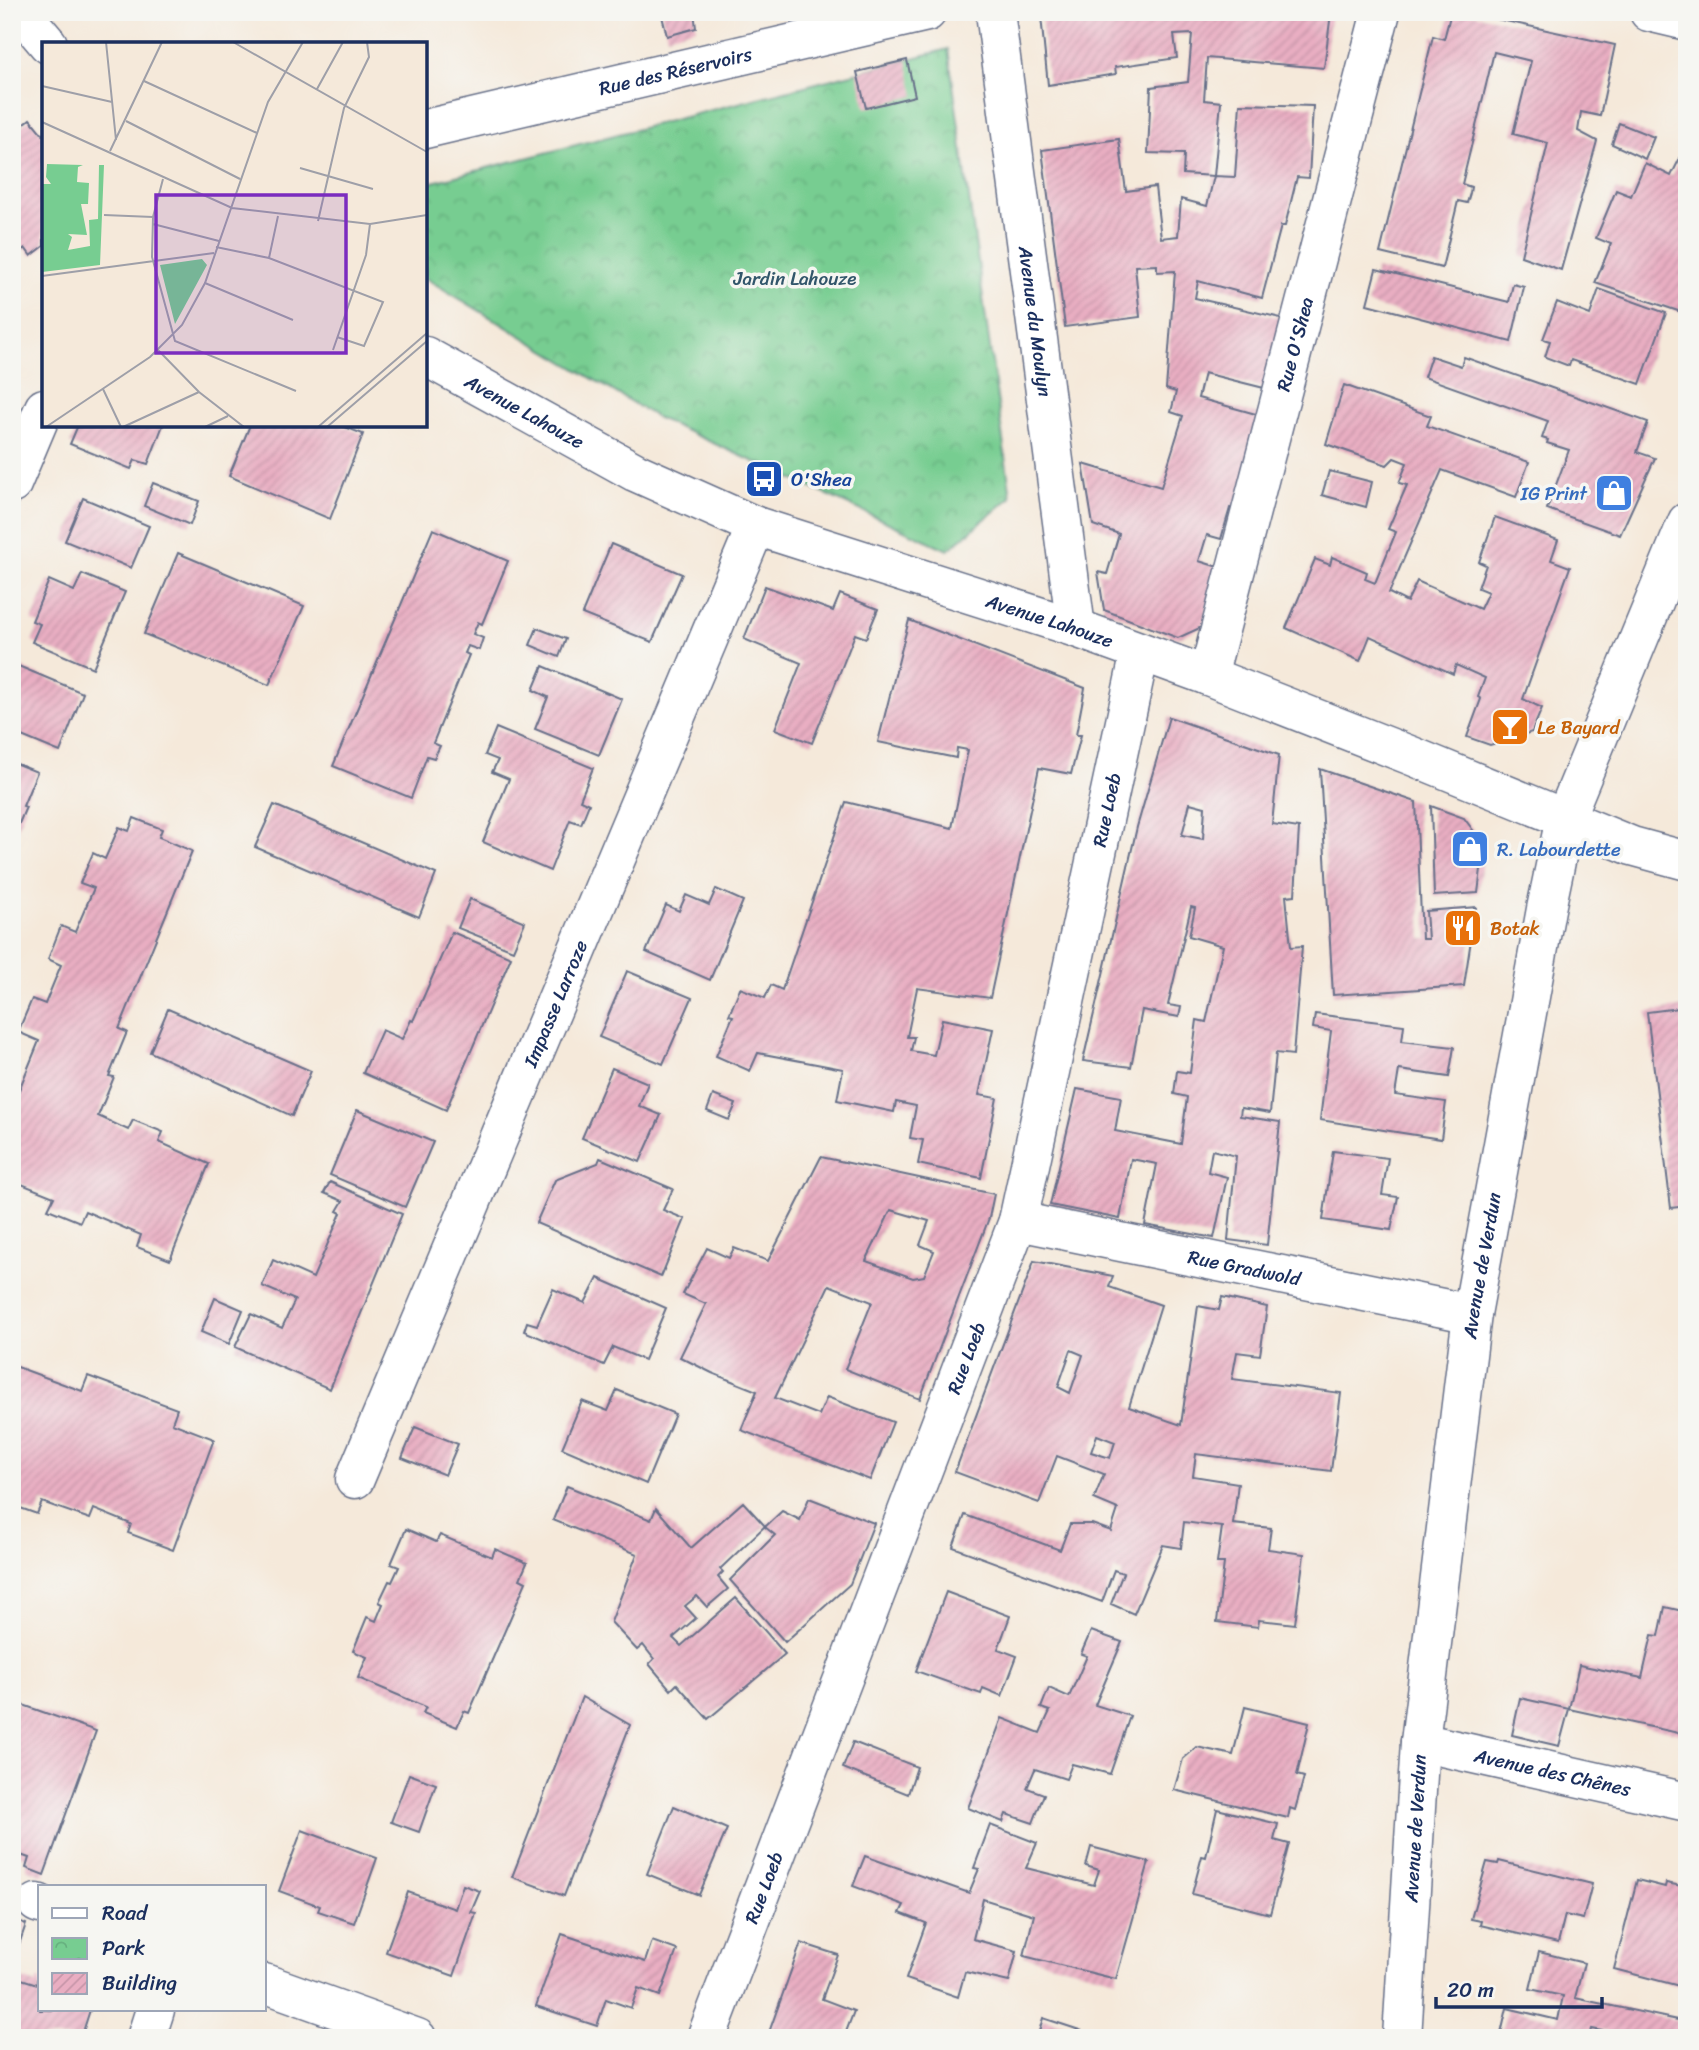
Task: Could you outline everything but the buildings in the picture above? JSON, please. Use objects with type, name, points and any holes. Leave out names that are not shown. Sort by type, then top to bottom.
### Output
[{"type":"street","name":"Rue des Réservoirs","points":[[427,129],[927,12]]},
{"type":"street","name":"Avenue du Moulyn","points":[[995,12],[1076,628]]},
{"type":"street","name":"Rue O'Shea","points":[[1208,676],[1381,12]]},
{"type":"street","points":[[1649,12],[1687,21]]},
{"type":"street","name":"Avenue Lahouze","points":[[427,357],[635,472],[756,526],[1076,628],[1208,676],[1632,846],[1687,861]]},
{"type":"street","points":[[12,484],[42,413]]},
{"type":"street","name":"Avenue de Verdun","points":[[1402,2038],[1420,1742],[1472,1314],[1546,909],[1565,818],[1687,522]]},
{"type":"street","name":"Impasse Larroze","points":[[355,1479],[756,526]]},
{"type":"street","name":"Rue Loeb","points":[[706,2038],[1018,1221],[1140,652]]},
{"type":"street","name":"Rue Gradwold","points":[[1018,1221],[1472,1314]]},
{"type":"street","name":"Avenue des Chênes","points":[[1420,1742],[1687,1802]]},
{"type":"street","points":[[266,1984],[417,2038]]},
{"type":"street","points":[[146,2038],[155,2011]]},
{"type":"green space","name":"Jardin Lahouze","points":[[948,49],[1011,497],[948,550],[658,418],[427,279],[427,183]]},
{"type":"place","name":"O'Shea","points":[[764,479]]},
{"type":"place","name":"IG Print","points":[[1614,493]]},
{"type":"place","name":"Le Bayard","points":[[1510,727]]},
{"type":"place","name":"R. Labourdette","points":[[1470,849]]},
{"type":"place","name":"Botak","points":[[1463,928]]}]
